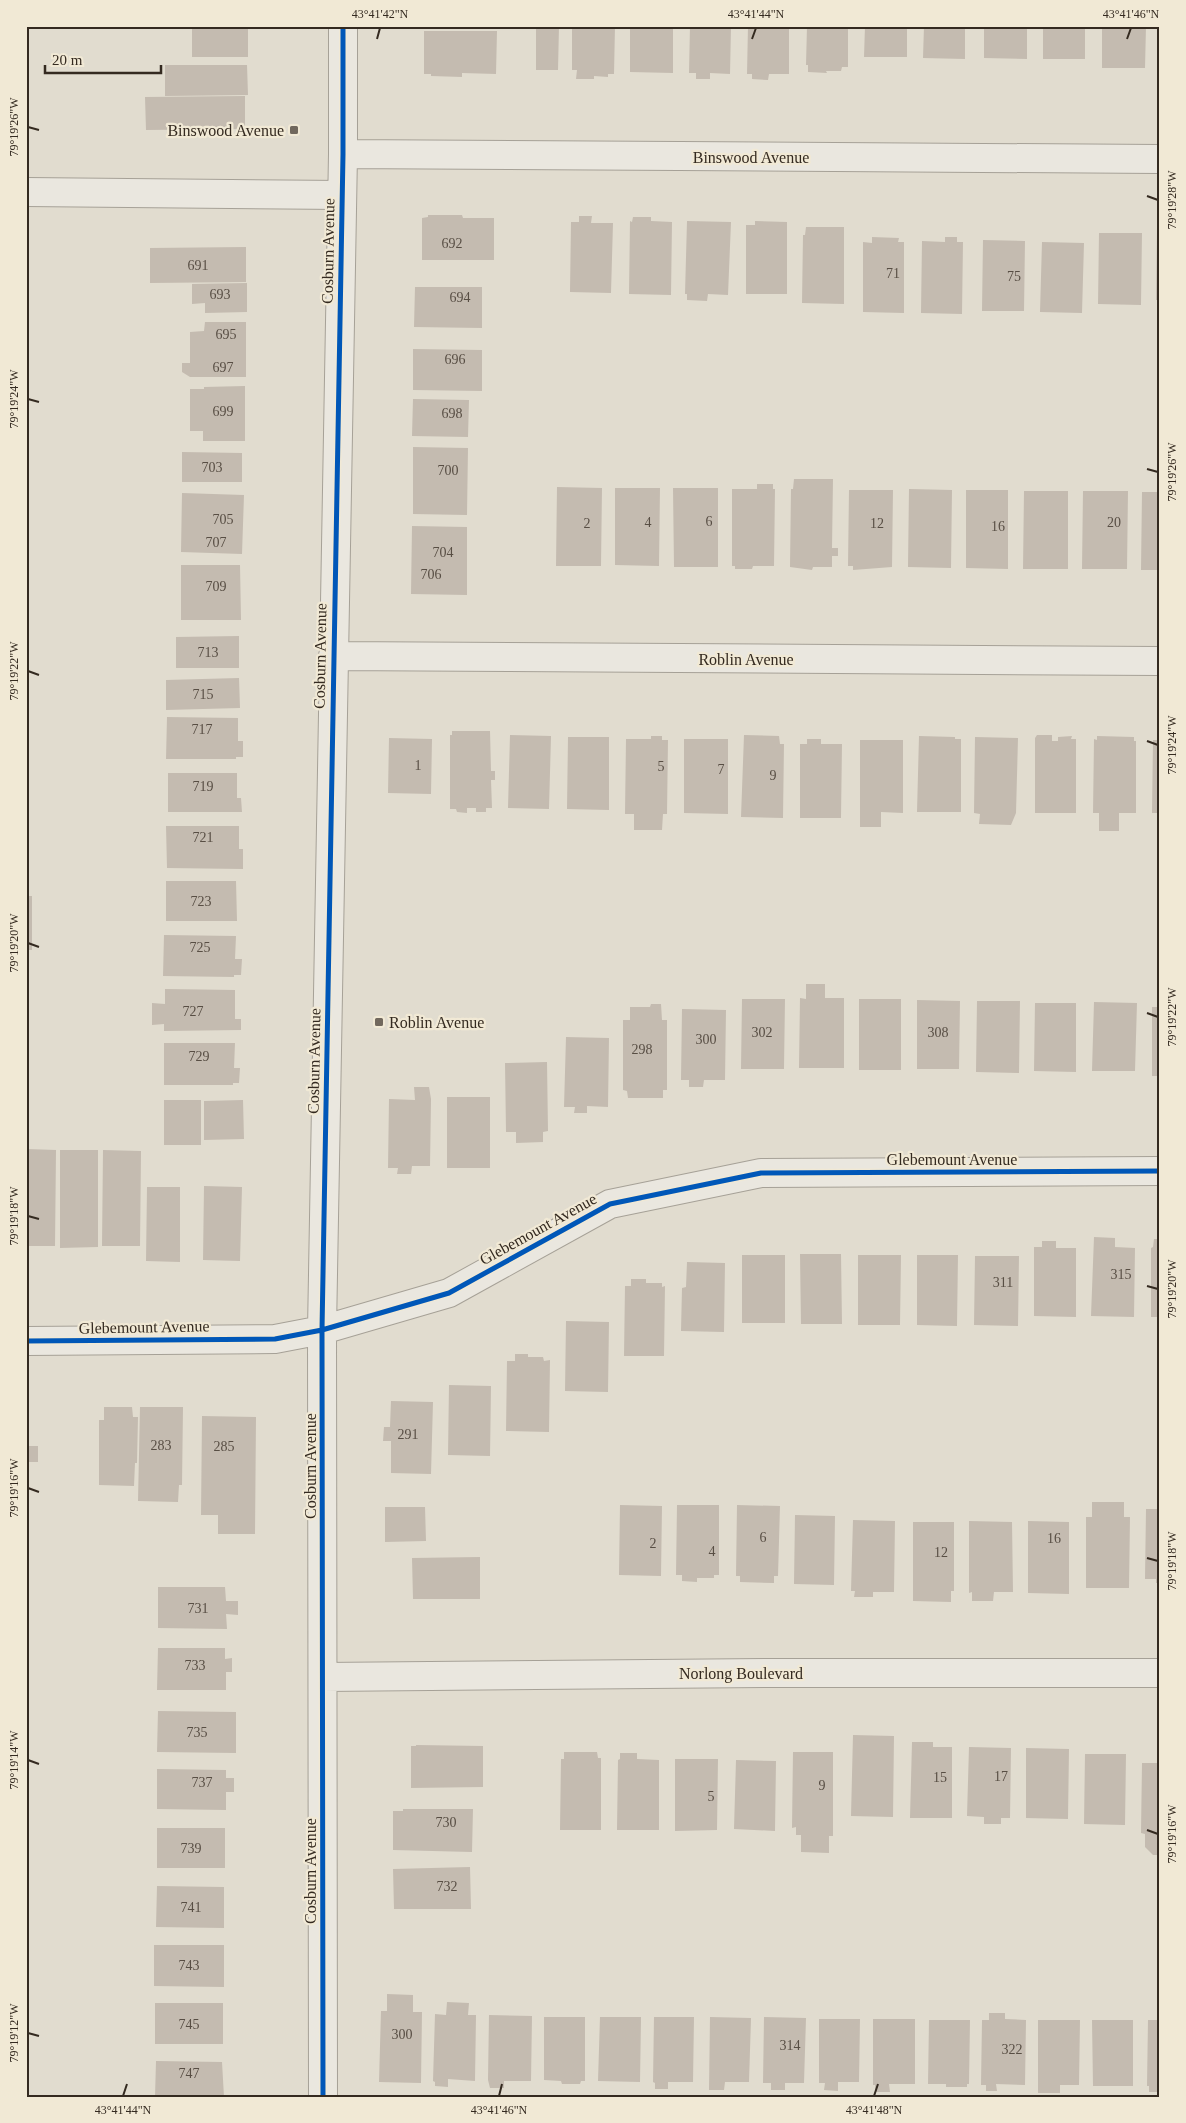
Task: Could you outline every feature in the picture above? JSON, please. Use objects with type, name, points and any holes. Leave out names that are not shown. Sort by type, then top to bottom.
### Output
[{"type":"street","name":"Cosburn Avenue","points":[[323,2097],[322,1330],[344,26]]},
{"type":"street","name":"Binswood Avenue","points":[[343,154],[1160,159]]},
{"type":"street","points":[[26,192],[342,195]]},
{"type":"street","name":"Roblin Avenue","points":[[333,656],[1160,661]]},
{"type":"street","name":"Glebemount Avenue","points":[[26,1341],[275,1339],[322,1330],[449,1293],[610,1204],[761,1173],[1160,1170]]},
{"type":"street","name":"Norlong Boulevard","points":[[323,1677],[756,1673],[1160,1674]]},
{"type":"building","points":[[192,26],[248,26],[248,57],[192,57]]},
{"type":"building","points":[[536,26],[559,26],[558,70],[536,70]]},
{"type":"building","points":[[572,26],[615,26],[614,74],[608,74],[608,77],[594,76],[594,79],[576,79],[577,70],[572,70]]},
{"type":"building","points":[[630,26],[673,26],[673,73],[630,72]]},
{"type":"building","points":[[690,26],[731,26],[730,74],[710,73],[710,79],[696,79],[696,73],[689,73]]},
{"type":"building","points":[[748,26],[789,26],[789,74],[769,74],[768,80],[752,79],[752,74],[747,74]]},
{"type":"building","points":[[807,26],[848,26],[848,67],[842,67],[841,71],[826,71],[827,73],[808,72],[808,65],[806,65]]},
{"type":"building","points":[[865,26],[907,26],[907,57],[864,57]]},
{"type":"building","points":[[924,26],[965,26],[965,59],[923,58]]},
{"type":"building","points":[[984,26],[1027,26],[1027,59],[984,58]]},
{"type":"building","points":[[1043,26],[1085,26],[1085,59],[1043,59]]},
{"type":"building","points":[[1102,26],[1146,26],[1145,68],[1102,68]]},
{"type":"building","points":[[424,31],[497,31],[496,74],[462,73],[462,77],[424,74]]},
{"type":"building","points":[[165,65],[247,65],[248,95],[165,96]]},
{"type":"building","points":[[245,96],[245,129],[146,130],[145,97]]},
{"type":"building","points":[[428,215],[462,215],[463,218],[494,218],[494,260],[422,260],[422,218],[428,217]]},
{"type":"building","points":[[579,216],[592,216],[591,223],[613,223],[611,293],[570,292],[571,222],[579,222]]},
{"type":"building","points":[[633,217],[651,217],[651,221],[672,222],[671,295],[629,294],[630,221],[632,222]]},
{"type":"building","points":[[687,221],[731,222],[728,295],[708,294],[707,301],[687,300],[687,294],[685,294]]},
{"type":"building","points":[[755,221],[787,222],[787,294],[746,294],[746,225],[755,225]]},
{"type":"building","points":[[806,227],[844,227],[844,304],[802,303],[803,235],[805,235]]},
{"type":"building","points":[[1157,228],[1160,228],[1160,300],[1156,300]]},
{"type":"building","points":[[1099,233],[1142,233],[1141,305],[1098,304]]},
{"type":"building","points":[[872,237],[899,238],[898,242],[904,242],[904,313],[863,312],[863,242],[872,243]]},
{"type":"building","points":[[945,237],[957,237],[957,242],[963,242],[962,314],[921,313],[922,241],[945,242]]},
{"type":"building","points":[[983,240],[1025,241],[1024,311],[982,311]]},
{"type":"building","points":[[1042,242],[1084,243],[1082,313],[1040,312]]},
{"type":"building","points":[[246,247],[246,282],[150,283],[150,248]]},
{"type":"building","points":[[247,283],[247,312],[205,313],[205,303],[192,304],[192,284]]},
{"type":"building","points":[[415,287],[482,287],[482,328],[414,327]]},
{"type":"building","points":[[205,322],[246,322],[246,377],[190,377],[182,372],[182,363],[190,363],[190,332],[204,331]]},
{"type":"building","points":[[413,349],[482,350],[482,391],[413,390]]},
{"type":"building","points":[[245,386],[245,441],[203,441],[203,431],[190,431],[190,389]]},
{"type":"building","points":[[413,399],[469,400],[468,437],[412,436]]},
{"type":"building","points":[[413,447],[468,448],[467,515],[413,514]]},
{"type":"building","points":[[182,452],[242,453],[242,482],[182,482]]},
{"type":"building","points":[[794,479],[833,479],[832,548],[838,548],[838,556],[832,556],[832,567],[813,567],[812,570],[790,567],[791,489],[793,489]]},
{"type":"building","points":[[757,484],[773,484],[773,489],[775,489],[774,566],[753,566],[752,569],[735,569],[735,566],[732,566],[732,489],[757,489]]},
{"type":"building","points":[[557,487],[602,488],[601,566],[556,566]]},
{"type":"building","points":[[615,488],[660,488],[659,566],[615,565]]},
{"type":"building","points":[[673,488],[718,488],[718,567],[674,567]]},
{"type":"building","points":[[909,489],[952,490],[951,568],[908,567]]},
{"type":"building","points":[[849,490],[893,490],[892,567],[853,570],[853,566],[848,566]]},
{"type":"building","points":[[966,490],[1008,490],[1008,569],[966,568]]},
{"type":"building","points":[[1024,491],[1068,491],[1068,569],[1023,569]]},
{"type":"building","points":[[1083,491],[1128,491],[1127,569],[1082,569]]},
{"type":"building","points":[[1142,492],[1160,492],[1160,570],[1141,570]]},
{"type":"building","points":[[182,493],[244,495],[242,554],[181,552]]},
{"type":"building","points":[[412,526],[467,527],[467,595],[411,594]]},
{"type":"building","points":[[181,565],[240,565],[241,620],[181,620]]},
{"type":"building","points":[[239,636],[239,668],[176,668],[176,637]]},
{"type":"building","points":[[239,678],[240,708],[166,710],[166,680]]},
{"type":"building","points":[[167,717],[238,718],[238,741],[243,741],[243,757],[236,757],[236,759],[166,759]]},
{"type":"building","points":[[452,731],[490,731],[491,771],[495,771],[495,780],[491,780],[492,808],[486,808],[486,812],[476,812],[476,808],[467,808],[467,813],[450,809],[450,735],[452,735]]},
{"type":"building","points":[[510,735],[551,736],[549,809],[508,808]]},
{"type":"building","points":[[744,735],[779,736],[780,744],[784,744],[783,818],[741,817]]},
{"type":"building","points":[[1037,735],[1052,735],[1052,741],[1058,741],[1058,737],[1072,736],[1071,739],[1076,739],[1076,813],[1035,813],[1035,738]]},
{"type":"building","points":[[651,736],[662,736],[662,740],[668,740],[667,814],[663,814],[662,830],[634,830],[634,814],[625,814],[626,739],[651,739]]},
{"type":"building","points":[[919,736],[955,737],[955,739],[961,739],[961,812],[917,812]]},
{"type":"building","points":[[1097,736],[1134,737],[1134,741],[1136,741],[1136,813],[1119,813],[1119,831],[1099,831],[1099,813],[1093,813],[1094,739],[1097,740]]},
{"type":"building","points":[[568,737],[609,737],[609,810],[567,809]]},
{"type":"building","points":[[975,737],[1018,738],[1016,813],[1011,825],[979,824],[980,814],[974,813]]},
{"type":"building","points":[[389,738],[432,739],[431,794],[388,793]]},
{"type":"building","points":[[684,739],[728,739],[728,814],[684,813]]},
{"type":"building","points":[[807,739],[821,739],[821,744],[842,744],[841,818],[800,818],[800,744],[807,744]]},
{"type":"building","points":[[860,740],[903,740],[903,813],[881,812],[881,827],[860,827]]},
{"type":"building","points":[[1153,740],[1160,740],[1160,813],[1152,813]]},
{"type":"building","points":[[168,773],[237,773],[237,798],[241,798],[242,812],[168,812]]},
{"type":"building","points":[[166,826],[239,826],[239,849],[243,849],[243,869],[167,868]]},
{"type":"building","points":[[166,881],[236,881],[237,921],[166,921]]},
{"type":"building","points":[[26,896],[32,896],[32,950],[26,950]]},
{"type":"building","points":[[164,935],[236,936],[235,959],[242,959],[241,975],[234,975],[234,977],[163,976]]},
{"type":"building","points":[[806,984],[825,984],[825,998],[844,998],[844,1068],[799,1068],[800,998],[806,999]]},
{"type":"building","points":[[165,989],[235,990],[235,1019],[241,1019],[241,1030],[164,1031],[164,1024],[152,1025],[152,1003],[165,1004]]},
{"type":"building","points":[[742,999],[785,999],[784,1069],[741,1069]]},
{"type":"building","points":[[859,999],[901,999],[901,1070],[859,1070]]},
{"type":"building","points":[[917,1000],[960,1001],[959,1069],[917,1069]]},
{"type":"building","points":[[977,1001],[1020,1001],[1019,1073],[976,1072]]},
{"type":"building","points":[[1094,1002],[1137,1003],[1135,1071],[1092,1071]]},
{"type":"building","points":[[1035,1003],[1076,1003],[1076,1072],[1034,1071]]},
{"type":"building","points":[[651,1004],[661,1004],[662,1020],[667,1020],[667,1090],[663,1090],[663,1098],[628,1098],[627,1091],[623,1090],[623,1020],[630,1020],[630,1007],[650,1007]]},
{"type":"building","points":[[1152,1007],[1160,1007],[1160,1076],[1152,1076]]},
{"type":"building","points":[[682,1009],[726,1010],[725,1080],[704,1080],[703,1087],[689,1087],[689,1080],[681,1080]]},
{"type":"building","points":[[566,1037],[609,1038],[608,1107],[587,1106],[587,1113],[574,1113],[575,1107],[564,1107]]},
{"type":"building","points":[[164,1043],[235,1043],[234,1068],[240,1068],[239,1083],[233,1083],[233,1085],[164,1085]]},
{"type":"building","points":[[547,1062],[548,1131],[543,1132],[543,1142],[516,1143],[516,1132],[506,1132],[505,1063]]},
{"type":"building","points":[[414,1087],[429,1087],[431,1099],[430,1166],[412,1166],[411,1174],[397,1174],[398,1168],[388,1168],[389,1099],[415,1100]]},
{"type":"building","points":[[447,1097],[490,1097],[490,1168],[447,1168]]},
{"type":"building","points":[[164,1100],[201,1100],[201,1145],[164,1145]]},
{"type":"building","points":[[243,1100],[244,1139],[204,1140],[204,1101]]},
{"type":"building","points":[[26,1149],[56,1150],[55,1246],[26,1246]]},
{"type":"building","points":[[60,1150],[98,1150],[98,1247],[60,1248]]},
{"type":"building","points":[[103,1150],[141,1151],[140,1246],[102,1246]]},
{"type":"building","points":[[204,1186],[242,1187],[240,1261],[203,1260]]},
{"type":"building","points":[[147,1187],[180,1187],[180,1262],[146,1261]]},
{"type":"building","points":[[1094,1237],[1115,1238],[1115,1247],[1135,1248],[1134,1317],[1091,1316]]},
{"type":"building","points":[[1154,1239],[1160,1239],[1160,1317],[1151,1317],[1151,1248],[1153,1247]]},
{"type":"building","points":[[1042,1241],[1056,1241],[1056,1248],[1076,1248],[1076,1317],[1034,1316],[1034,1247],[1042,1247]]},
{"type":"building","points":[[800,1254],[841,1254],[842,1324],[801,1324]]},
{"type":"building","points":[[742,1255],[785,1255],[785,1323],[742,1323]]},
{"type":"building","points":[[858,1255],[901,1255],[900,1325],[858,1325]]},
{"type":"building","points":[[917,1255],[958,1255],[957,1326],[917,1325]]},
{"type":"building","points":[[975,1256],[1019,1256],[1018,1326],[974,1325]]},
{"type":"building","points":[[687,1262],[725,1263],[724,1332],[681,1331],[682,1288],[686,1287]]},
{"type":"building","points":[[631,1279],[646,1279],[646,1283],[662,1283],[662,1287],[665,1286],[664,1356],[624,1356],[625,1286],[631,1286]]},
{"type":"building","points":[[566,1321],[609,1322],[608,1392],[565,1391]]},
{"type":"building","points":[[515,1354],[528,1354],[528,1357],[543,1357],[544,1361],[550,1360],[549,1432],[506,1431],[507,1361],[515,1361]]},
{"type":"building","points":[[449,1385],[491,1386],[490,1456],[448,1455]]},
{"type":"building","points":[[391,1401],[433,1402],[431,1474],[391,1473],[391,1441],[383,1441],[384,1427],[390,1427]]},
{"type":"building","points":[[104,1407],[132,1407],[133,1417],[138,1417],[137,1463],[135,1463],[134,1486],[99,1485],[99,1420],[104,1420]]},
{"type":"building","points":[[140,1407],[183,1407],[182,1485],[179,1485],[178,1502],[138,1501]]},
{"type":"building","points":[[202,1416],[256,1417],[255,1534],[218,1534],[218,1515],[201,1515]]},
{"type":"building","points":[[26,1446],[38,1446],[38,1462],[26,1462]]},
{"type":"building","points":[[1092,1502],[1124,1502],[1124,1517],[1130,1517],[1129,1588],[1086,1588],[1086,1517],[1092,1517]]},
{"type":"building","points":[[620,1505],[662,1506],[661,1576],[619,1575]]},
{"type":"building","points":[[677,1505],[719,1505],[719,1575],[714,1575],[714,1578],[697,1578],[697,1582],[682,1581],[682,1575],[676,1575]]},
{"type":"building","points":[[737,1505],[780,1506],[778,1576],[774,1576],[774,1583],[740,1582],[740,1576],[736,1576]]},
{"type":"building","points":[[385,1507],[425,1507],[426,1541],[385,1542]]},
{"type":"building","points":[[1146,1509],[1160,1509],[1160,1583],[1156,1583],[1156,1579],[1145,1579]]},
{"type":"building","points":[[795,1515],[835,1516],[834,1585],[794,1584]]},
{"type":"building","points":[[853,1520],[895,1521],[894,1592],[873,1592],[873,1597],[854,1597],[855,1591],[851,1591]]},
{"type":"building","points":[[969,1521],[1012,1522],[1013,1592],[994,1592],[993,1601],[972,1601],[972,1592],[969,1593]]},
{"type":"building","points":[[1028,1521],[1069,1522],[1069,1594],[1028,1593]]},
{"type":"building","points":[[913,1522],[954,1522],[954,1591],[951,1591],[951,1602],[913,1601]]},
{"type":"building","points":[[480,1557],[480,1599],[413,1599],[412,1558]]},
{"type":"building","points":[[158,1587],[225,1587],[226,1601],[238,1601],[238,1615],[226,1614],[227,1629],[158,1628]]},
{"type":"building","points":[[158,1648],[225,1648],[225,1659],[232,1658],[232,1672],[226,1672],[226,1690],[157,1690]]},
{"type":"building","points":[[158,1711],[236,1712],[236,1753],[157,1752]]},
{"type":"building","points":[[853,1735],[894,1736],[893,1817],[851,1816]]},
{"type":"building","points":[[912,1742],[933,1742],[933,1747],[952,1747],[952,1818],[910,1818]]},
{"type":"building","points":[[411,1746],[483,1746],[483,1787],[411,1788]]},
{"type":"building","points":[[969,1747],[1011,1748],[1010,1818],[1001,1818],[1001,1824],[984,1824],[984,1817],[967,1816]]},
{"type":"building","points":[[1026,1748],[1069,1749],[1068,1819],[1026,1818]]},
{"type":"building","points":[[564,1752],[597,1752],[598,1758],[601,1758],[601,1830],[560,1830],[561,1759],[564,1759]]},
{"type":"building","points":[[793,1752],[833,1752],[833,1836],[829,1836],[829,1853],[801,1852],[801,1835],[796,1835],[796,1827],[792,1828]]},
{"type":"building","points":[[620,1753],[637,1753],[637,1759],[659,1760],[659,1830],[617,1830],[618,1760],[620,1759]]},
{"type":"building","points":[[1085,1754],[1126,1754],[1125,1825],[1084,1824]]},
{"type":"building","points":[[675,1759],[718,1759],[717,1830],[675,1831]]},
{"type":"building","points":[[736,1760],[776,1761],[775,1831],[734,1829]]},
{"type":"building","points":[[1142,1763],[1160,1763],[1160,1855],[1153,1855],[1145,1847],[1145,1834],[1141,1833]]},
{"type":"building","points":[[157,1769],[226,1770],[226,1778],[234,1778],[234,1792],[226,1792],[226,1810],[157,1809]]},
{"type":"building","points":[[403,1809],[473,1809],[472,1852],[393,1850],[393,1811],[403,1811]]},
{"type":"building","points":[[157,1828],[225,1828],[225,1868],[157,1868]]},
{"type":"building","points":[[470,1867],[471,1909],[394,1909],[393,1869]]},
{"type":"building","points":[[157,1886],[224,1887],[224,1928],[156,1927]]},
{"type":"building","points":[[154,1945],[224,1945],[224,1987],[154,1986]]},
{"type":"building","points":[[387,1994],[413,1995],[413,2012],[422,2012],[421,2083],[379,2082],[381,2011],[387,2011]]},
{"type":"building","points":[[447,2002],[469,2003],[468,2015],[476,2015],[475,2081],[448,2079],[448,2087],[435,2086],[433,2081],[435,2014],[446,2015]]},
{"type":"building","points":[[155,2003],[223,2003],[223,2044],[155,2044]]},
{"type":"building","points":[[989,2013],[1005,2013],[1005,2019],[1026,2020],[1025,2085],[996,2084],[997,2091],[986,2091],[986,2085],[981,2085],[982,2020],[989,2020]]},
{"type":"building","points":[[489,2015],[532,2016],[531,2081],[504,2081],[504,2088],[490,2088],[488,2080]]},
{"type":"building","points":[[544,2017],[585,2017],[585,2081],[581,2081],[580,2084],[562,2084],[561,2081],[544,2080]]},
{"type":"building","points":[[600,2017],[641,2017],[640,2082],[598,2081]]},
{"type":"building","points":[[654,2017],[694,2017],[693,2082],[668,2082],[668,2089],[655,2089],[655,2083],[653,2082]]},
{"type":"building","points":[[710,2017],[751,2018],[749,2082],[725,2082],[724,2090],[709,2090]]},
{"type":"building","points":[[764,2017],[806,2018],[804,2083],[785,2083],[785,2090],[771,2090],[771,2083],[763,2083]]},
{"type":"building","points":[[819,2019],[860,2019],[859,2082],[838,2082],[838,2091],[824,2090],[825,2083],[819,2083]]},
{"type":"building","points":[[873,2019],[915,2019],[915,2084],[889,2084],[890,2092],[875,2092],[875,2085],[873,2085]]},
{"type":"building","points":[[929,2020],[970,2020],[969,2084],[967,2084],[967,2087],[946,2087],[946,2084],[928,2084]]},
{"type":"building","points":[[1038,2020],[1080,2020],[1079,2085],[1060,2085],[1060,2093],[1038,2093]]},
{"type":"building","points":[[1092,2020],[1133,2020],[1133,2086],[1093,2086]]},
{"type":"building","points":[[1148,2020],[1160,2020],[1160,2092],[1149,2092],[1149,2086],[1147,2086]]},
{"type":"building","points":[[156,2061],[222,2062],[224,2097],[155,2097]]},
{"type":"cycle path","points":[[323,2097],[322,1330],[343,154],[343,26]]},
{"type":"cycle path","points":[[26,1341],[275,1339],[322,1330],[449,1293],[610,1204],[761,1173],[1160,1171]]},
{"type":"place","name":"Binswood Avenue","points":[[294,130]]},
{"type":"place","name":"Roblin Avenue","points":[[379,1022]]}]
